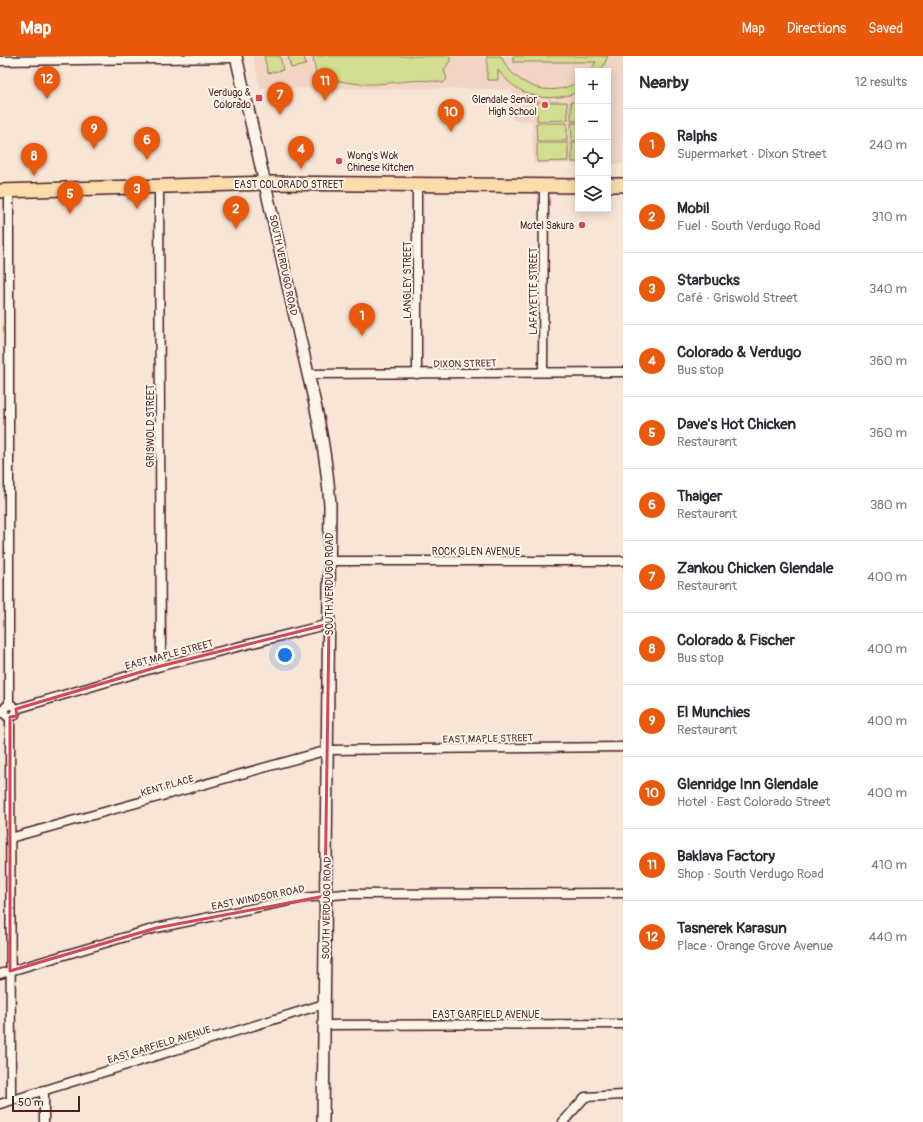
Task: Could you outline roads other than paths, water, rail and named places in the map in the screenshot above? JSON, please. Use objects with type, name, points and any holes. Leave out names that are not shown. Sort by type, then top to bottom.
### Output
[{"type":"main road","name":"SOUTH VERDUGO ROAD","points":[[236,57],[266,183],[308,374],[320,420],[327,459],[330,505],[323,1122]]},
{"type":"main road","name":"EAST COLORADO STREET","points":[[4,191],[266,183],[575,186]]},
{"type":"main road","points":[[611,185],[623,185]]},
{"type":"street","points":[[0,60],[236,57]]},
{"type":"street","name":"LANGLEY STREET","points":[[417,185],[417,374]]},
{"type":"street","name":"LAFAYETTE STREET","points":[[543,372],[544,186]]},
{"type":"street","name":"GRISWOLD STREET","points":[[159,187],[161,666]]},
{"type":"street","points":[[4,191],[13,706],[4,707],[10,838],[11,1100]]},
{"type":"street","name":"DIXON STREET","points":[[308,374],[623,372]]},
{"type":"street","name":"ROCK GLEN AVENUE","points":[[329,561],[623,561]]},
{"type":"street","name":"EAST MAPLE STREET","points":[[13,706],[161,666],[329,624]]},
{"type":"street","name":"EAST MAPLE STREET","points":[[328,750],[623,747]]},
{"type":"street","name":"KENT PLACE","points":[[10,838],[328,750]]},
{"type":"street","name":"EAST WINDSOR ROAD","points":[[0,974],[156,928],[303,898],[344,894],[623,893]]},
{"type":"street","name":"EAST GARFIELD AVENUE","points":[[0,1104],[324,1004]]},
{"type":"street","name":"EAST GARFIELD AVENUE","points":[[324,1025],[623,1024]]},
{"type":"street","points":[[44,1090],[44,1122]]},
{"type":"street","points":[[563,1122],[585,1096],[623,1095]]},
{"type":"place","name":"Verdugo & Colorado","points":[[259,98]]},
{"type":"place","name":"Tasnerek Karasun","points":[[47,99]]},
{"type":"place","name":"Baklava Factory","points":[[325,101]]},
{"type":"place","name":"Glendale Senior High School","points":[[545,105]]},
{"type":"place","name":"Zankou Chicken Glendale","points":[[280,115]]},
{"type":"place","name":"Glenridge Inn Glendale","points":[[451,132]]},
{"type":"place","name":"El Munchies","points":[[94,149]]},
{"type":"place","name":"Thaiger","points":[[147,160]]},
{"type":"place","name":"Wong's Wok Chinese Kitchen","points":[[339,161]]},
{"type":"place","name":"Colorado & Verdugo","points":[[301,169]]},
{"type":"place","name":"Colorado & Fischer","points":[[34,176]]},
{"type":"place","name":"Starbucks","points":[[137,209]]},
{"type":"place","name":"Dave's Hot Chicken","points":[[70,214]]},
{"type":"place","name":"Motel Sakura","points":[[582,225]]},
{"type":"place","name":"Mobil","points":[[236,229]]},
{"type":"place","name":"Ralphs","points":[[362,336]]}]
